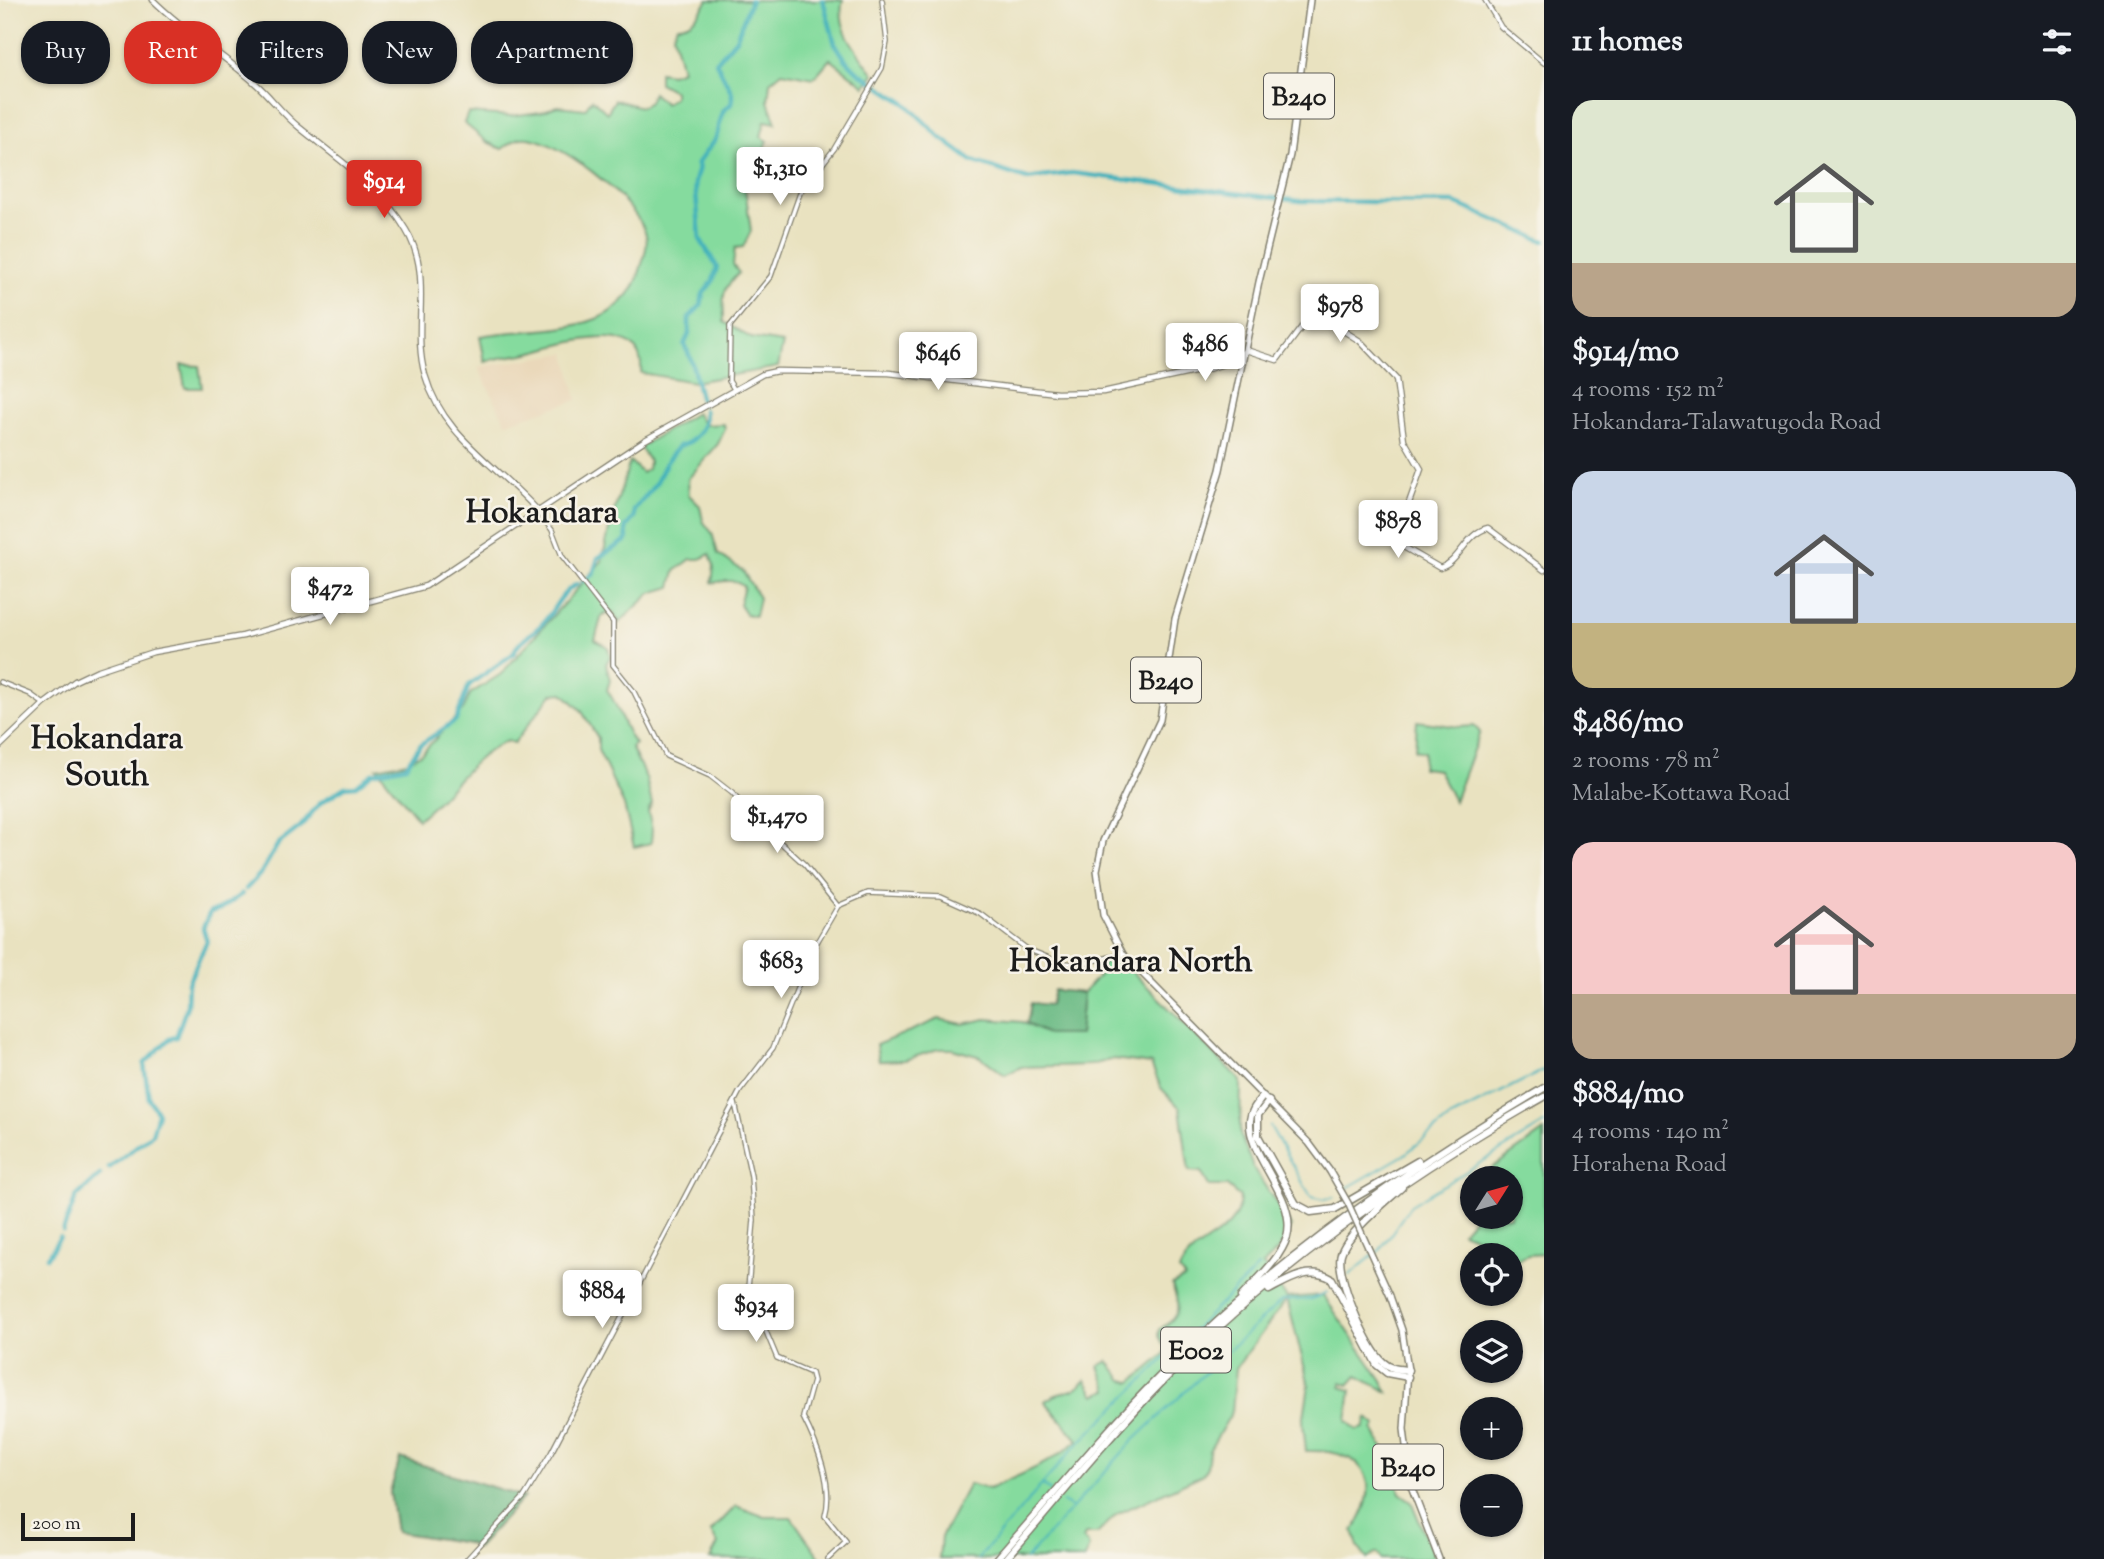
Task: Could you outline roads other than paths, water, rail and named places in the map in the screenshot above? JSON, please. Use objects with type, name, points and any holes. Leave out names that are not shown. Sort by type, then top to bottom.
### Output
[{"type":"highway","name":"E002","points":[[997,1559],[1121,1416],[1223,1317],[1338,1222],[1448,1145],[1544,1088]]},
{"type":"highway","name":"E002","points":[[1006,1559],[1163,1381],[1258,1295],[1342,1226],[1416,1173],[1544,1097]]},
{"type":"highway","points":[[1266,1099],[1258,1115],[1258,1136],[1296,1203],[1311,1212],[1335,1209],[1448,1145]]},
{"type":"highway","points":[[1223,1317],[1272,1261],[1287,1236],[1286,1212],[1251,1133],[1252,1111],[1266,1099]]},
{"type":"highway","points":[[1408,1373],[1382,1362],[1357,1315],[1340,1269],[1343,1250],[1354,1235],[1416,1173]]},
{"type":"highway","points":[[1258,1295],[1304,1274],[1322,1273],[1339,1288],[1361,1339],[1377,1366],[1387,1373],[1408,1373]]},
{"type":"main road","points":[[153,0],[172,19],[255,83],[296,126],[362,178],[388,204],[406,229],[419,264],[422,363],[431,395],[440,414],[464,442],[505,476],[538,511]]},
{"type":"main road","name":"B240","points":[[1310,0],[1298,105],[1282,191],[1220,470],[1175,619],[1160,720],[1103,841],[1097,870],[1103,915],[1123,954],[1309,1143],[1348,1203],[1390,1296],[1402,1330],[1408,1373],[1404,1429],[1411,1486],[1439,1559]]},
{"type":"main road","points":[[1230,362],[1246,350],[1277,360],[1313,312],[1360,341],[1396,379],[1400,391],[1404,440],[1421,469],[1399,531],[1402,546],[1408,552],[1440,568],[1452,561],[1472,536],[1488,528],[1544,570]]},
{"type":"main road","points":[[0,746],[44,705],[75,681],[153,652],[243,636],[419,589],[446,575],[645,440],[763,374],[778,371],[903,374],[1058,393],[1103,392],[1172,379],[1244,359]]},
{"type":"street","points":[[734,389],[729,381],[732,321],[771,276],[800,193],[834,149],[886,57],[882,0]]},
{"type":"street","points":[[1485,0],[1501,27],[1544,63]]},
{"type":"street","points":[[538,511],[552,530],[562,556],[613,622],[613,665],[633,690],[666,756],[710,776],[732,793],[755,819],[805,865],[838,906]]},
{"type":"street","points":[[0,682],[30,694],[44,705]]},
{"type":"street","points":[[467,1559],[524,1497],[551,1454],[735,1101],[773,1048],[813,949],[838,906],[869,893],[941,896],[981,915],[1027,949],[1062,963],[1080,964],[1123,954]]},
{"type":"street","points":[[735,1101],[753,1198],[754,1220],[748,1288],[777,1358],[811,1373],[813,1381],[803,1417],[812,1435],[830,1500],[825,1516],[846,1542],[828,1559]]},
{"type":"waterway","points":[[702,404],[684,345],[689,334],[689,318],[701,305],[703,294],[713,281],[717,267],[700,239],[695,182],[699,167],[697,164],[716,138],[723,111],[732,103],[732,93],[716,62],[736,39],[751,0]]},
{"type":"waterway","points":[[823,0],[835,44],[846,60],[858,72],[905,103],[941,138],[972,161],[1027,179],[1072,173],[1300,201],[1455,203],[1544,241]]},
{"type":"waterway","points":[[668,460],[679,446],[690,442],[699,433],[704,422],[704,410]]},
{"type":"waterway","points":[[583,581],[593,574],[598,558],[627,540],[626,527],[634,518],[634,510],[655,485],[666,463]]},
{"type":"waterway","points":[[246,889],[261,873],[278,844],[300,827],[320,803],[345,787],[356,786],[372,773],[406,766],[420,745],[456,720],[469,685],[513,654],[521,642],[545,621],[566,592],[577,584]]},
{"type":"waterway","points":[[109,1168],[152,1134],[158,1113],[149,1099],[144,1064],[169,1039],[176,1037],[187,1006],[188,983],[207,941],[203,928],[210,912],[220,909],[242,894]]},
{"type":"waterway","points":[[1347,1188],[1404,1155],[1450,1118],[1544,1070]]},
{"type":"waterway","points":[[1349,1275],[1380,1250],[1411,1205],[1544,1124]]},
{"type":"waterway","points":[[1270,1126],[1311,1197],[1324,1200],[1334,1197]]},
{"type":"waterway","points":[[63,1231],[76,1197],[100,1175]]},
{"type":"waterway","points":[[47,1257],[60,1237]]},
{"type":"waterway","points":[[978,1559],[1072,1450],[1259,1266]]},
{"type":"waterway","points":[[1026,1559],[1132,1442],[1281,1301],[1312,1299],[1327,1292]]},
{"type":"waterway","points":[[1043,1485],[1050,1491]]},
{"type":"waterway","points":[[1063,1502],[1071,1507]]},
{"type":"district","name":"Hokandara","points":[[542,511]]},
{"type":"district","name":"Hokandara South","points":[[107,756]]},
{"type":"district","name":"Hokandara North","points":[[1131,960]]}]
